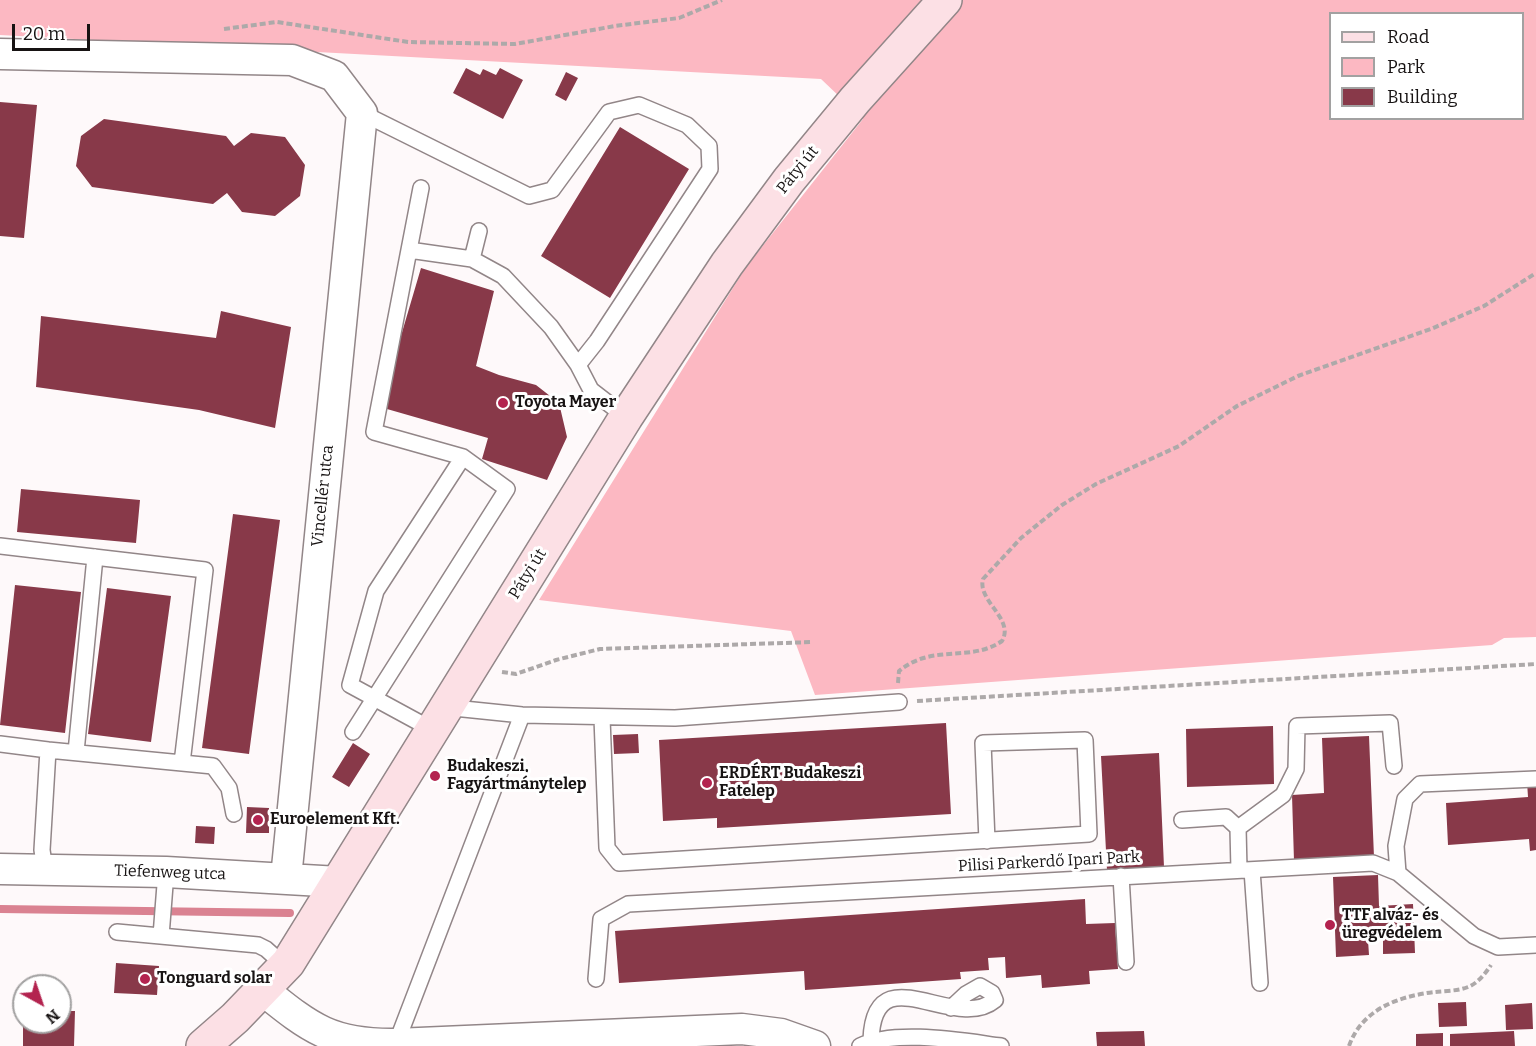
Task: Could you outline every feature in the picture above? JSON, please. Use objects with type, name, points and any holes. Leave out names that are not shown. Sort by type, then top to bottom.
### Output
[{"type":"main road","name":"Pátyi út","points":[[203,1046],[263,990],[285,966],[626,417],[727,264],[789,180],[855,100],[945,0]]},
{"type":"street","points":[[0,54],[292,60],[334,76],[362,113]]},
{"type":"street","name":"Vincellér utca","points":[[286,878],[362,113]]},
{"type":"street","name":"Tiefenweg utca","points":[[0,869],[166,872],[339,882]]},
{"type":"street","points":[[263,990],[313,1038],[359,1043],[623,1040],[757,1030],[781,1034],[815,1046]]},
{"type":"lane","points":[[362,113],[529,196],[552,190],[609,112],[639,105],[687,126],[709,146],[710,169],[597,341],[578,365]]},
{"type":"lane","points":[[353,732],[507,489],[463,457],[374,432],[421,188]]},
{"type":"lane","points":[[472,259],[479,231]]},
{"type":"lane","points":[[409,250],[472,259],[503,276],[551,327],[578,365],[591,390],[626,417]]},
{"type":"lane","points":[[463,457],[376,591],[350,685],[376,697],[438,718],[522,715],[602,718],[720,717],[899,702]]},
{"type":"lane","points":[[0,546],[205,570],[182,763]]},
{"type":"lane","points":[[76,752],[95,557]]},
{"type":"lane","points":[[396,1044],[522,715]]},
{"type":"lane","points":[[602,718],[607,848],[619,863],[987,841],[1089,834],[1085,740],[983,743],[987,841]]},
{"type":"lane","points":[[1238,828],[1283,795],[1296,769],[1297,726],[1390,723],[1394,766]]},
{"type":"lane","points":[[0,744],[213,766],[228,788],[234,814]]},
{"type":"lane","points":[[45,870],[42,850],[48,750]]},
{"type":"lane","points":[[1398,873],[1396,846],[1405,799],[1420,784],[1536,779]]},
{"type":"lane","points":[[1182,820],[1226,817],[1238,828],[1246,870],[1260,984]]},
{"type":"lane","name":"Pilisi Parkerdő Ipari Park","points":[[596,980],[600,919],[628,904],[1373,863],[1398,873],[1474,936],[1498,947],[1536,945]]},
{"type":"lane","points":[[161,936],[166,872]]},
{"type":"lane","points":[[1121,876],[1125,962]]},
{"type":"lane","points":[[117,932],[258,945],[285,966]]},
{"type":"lane","points":[[951,1008],[924,1000],[898,997],[881,1004],[872,1019],[865,1043],[953,1040],[1001,1046]]},
{"type":"path","points":[[221,29],[277,22],[408,42],[515,44],[615,26],[679,18],[722,0]]},
{"type":"path","points":[[1535,664],[899,702],[898,672],[921,656],[983,650],[1002,641],[1004,627],[982,588],[982,579],[1022,538],[1062,505],[1096,484],[1179,446],[1237,406],[1280,384],[1431,329],[1484,306],[1536,273]]},
{"type":"path","points":[[468,669],[516,674],[556,660],[600,649],[813,642]]},
{"type":"path","points":[[1349,1046],[1358,1027],[1372,1012],[1409,995],[1466,988],[1477,982],[1491,966],[1498,947]]},
{"type":"green space","points":[[0,0],[1536,0],[1536,637],[1504,638],[1492,645],[815,695],[791,631],[539,600],[746,267],[863,119],[821,79],[0,35]]},
{"type":"building","points":[[466,68],[480,75],[483,69],[496,75],[500,68],[523,80],[503,119],[453,93]]},
{"type":"building","points":[[566,72],[578,78],[566,101],[555,95]]},
{"type":"building","points":[[0,102],[37,105],[24,238],[0,236]]},
{"type":"building","points":[[104,119],[226,136],[234,146],[251,133],[285,137],[305,165],[300,196],[275,216],[242,212],[227,193],[213,204],[92,187],[76,166],[81,136]]},
{"type":"building","points":[[620,127],[689,169],[610,298],[541,256]]},
{"type":"building","points":[[421,268],[494,291],[476,366],[536,385],[559,403],[567,437],[547,480],[482,459],[488,438],[380,407]]},
{"type":"building","points":[[221,311],[291,327],[275,428],[199,410],[36,387],[41,316],[216,338]]},
{"type":"building","points":[[21,489],[140,500],[136,543],[17,532]]},
{"type":"building","points":[[233,514],[280,520],[249,754],[202,748]]},
{"type":"building","points":[[15,585],[81,592],[65,733],[0,725]]},
{"type":"building","points":[[107,588],[171,596],[151,742],[88,734]]},
{"type":"building","points":[[946,723],[951,814],[717,828],[717,818],[663,821],[659,740]]},
{"type":"building","points":[[1273,726],[1274,784],[1187,787],[1186,729]]},
{"type":"building","points":[[638,734],[639,753],[614,754],[613,735]]},
{"type":"building","points":[[1369,736],[1374,857],[1294,861],[1292,795],[1324,793],[1322,738]]},
{"type":"building","points":[[353,743],[370,754],[349,787],[332,777]]},
{"type":"building","points":[[1159,753],[1164,867],[1107,870],[1101,756]]},
{"type":"building","points":[[1527,782],[1536,782],[1536,850],[1530,851],[1529,839],[1448,845],[1446,803],[1528,797]]},
{"type":"building","name":"Euroelement Kft.","points":[[247,807],[269,808],[269,833],[246,833]]},
{"type":"building","points":[[196,826],[215,827],[214,844],[195,843]]},
{"type":"building","points":[[1378,875],[1379,906],[1413,904],[1415,953],[1383,954],[1383,939],[1368,940],[1369,955],[1336,957],[1333,877]]},
{"type":"building","points":[[1085,899],[1086,924],[1115,923],[1118,969],[1089,971],[1090,984],[1042,988],[1041,975],[1006,978],[1005,957],[988,958],[989,970],[960,972],[961,979],[805,990],[804,971],[619,983],[615,931]]},
{"type":"building","points":[[116,963],[159,966],[157,995],[114,993]]},
{"type":"building","points":[[1466,1002],[1467,1026],[1439,1027],[1438,1003]]},
{"type":"building","points":[[1532,1003],[1533,1029],[1506,1030],[1505,1005]]},
{"type":"building","points":[[72,1011],[75,1011],[74,1046],[23,1046],[23,1034],[72,1034]]},
{"type":"building","points":[[1144,1031],[1145,1046],[1097,1046],[1096,1032]]},
{"type":"building","points":[[1514,1031],[1515,1046],[1450,1046],[1450,1034]]},
{"type":"building","points":[[1443,1033],[1443,1046],[1416,1046],[1416,1034]]},
{"type":"waterway","points":[[0,909],[290,913]]},
{"type":"place","name":"Toyota Mayer","points":[[503,403]]},
{"type":"place","name":"Budakeszi, Fagyártmánytelep","points":[[435,776]]},
{"type":"place","name":"ERDÉRT Budakeszi Fatelep","points":[[707,783]]},
{"type":"place","name":"Euroelement Kft.","points":[[258,820]]},
{"type":"place","name":"TTF alváz- és üregvédelem","points":[[1330,925]]},
{"type":"place","name":"Tonguard solar","points":[[145,979]]}]
